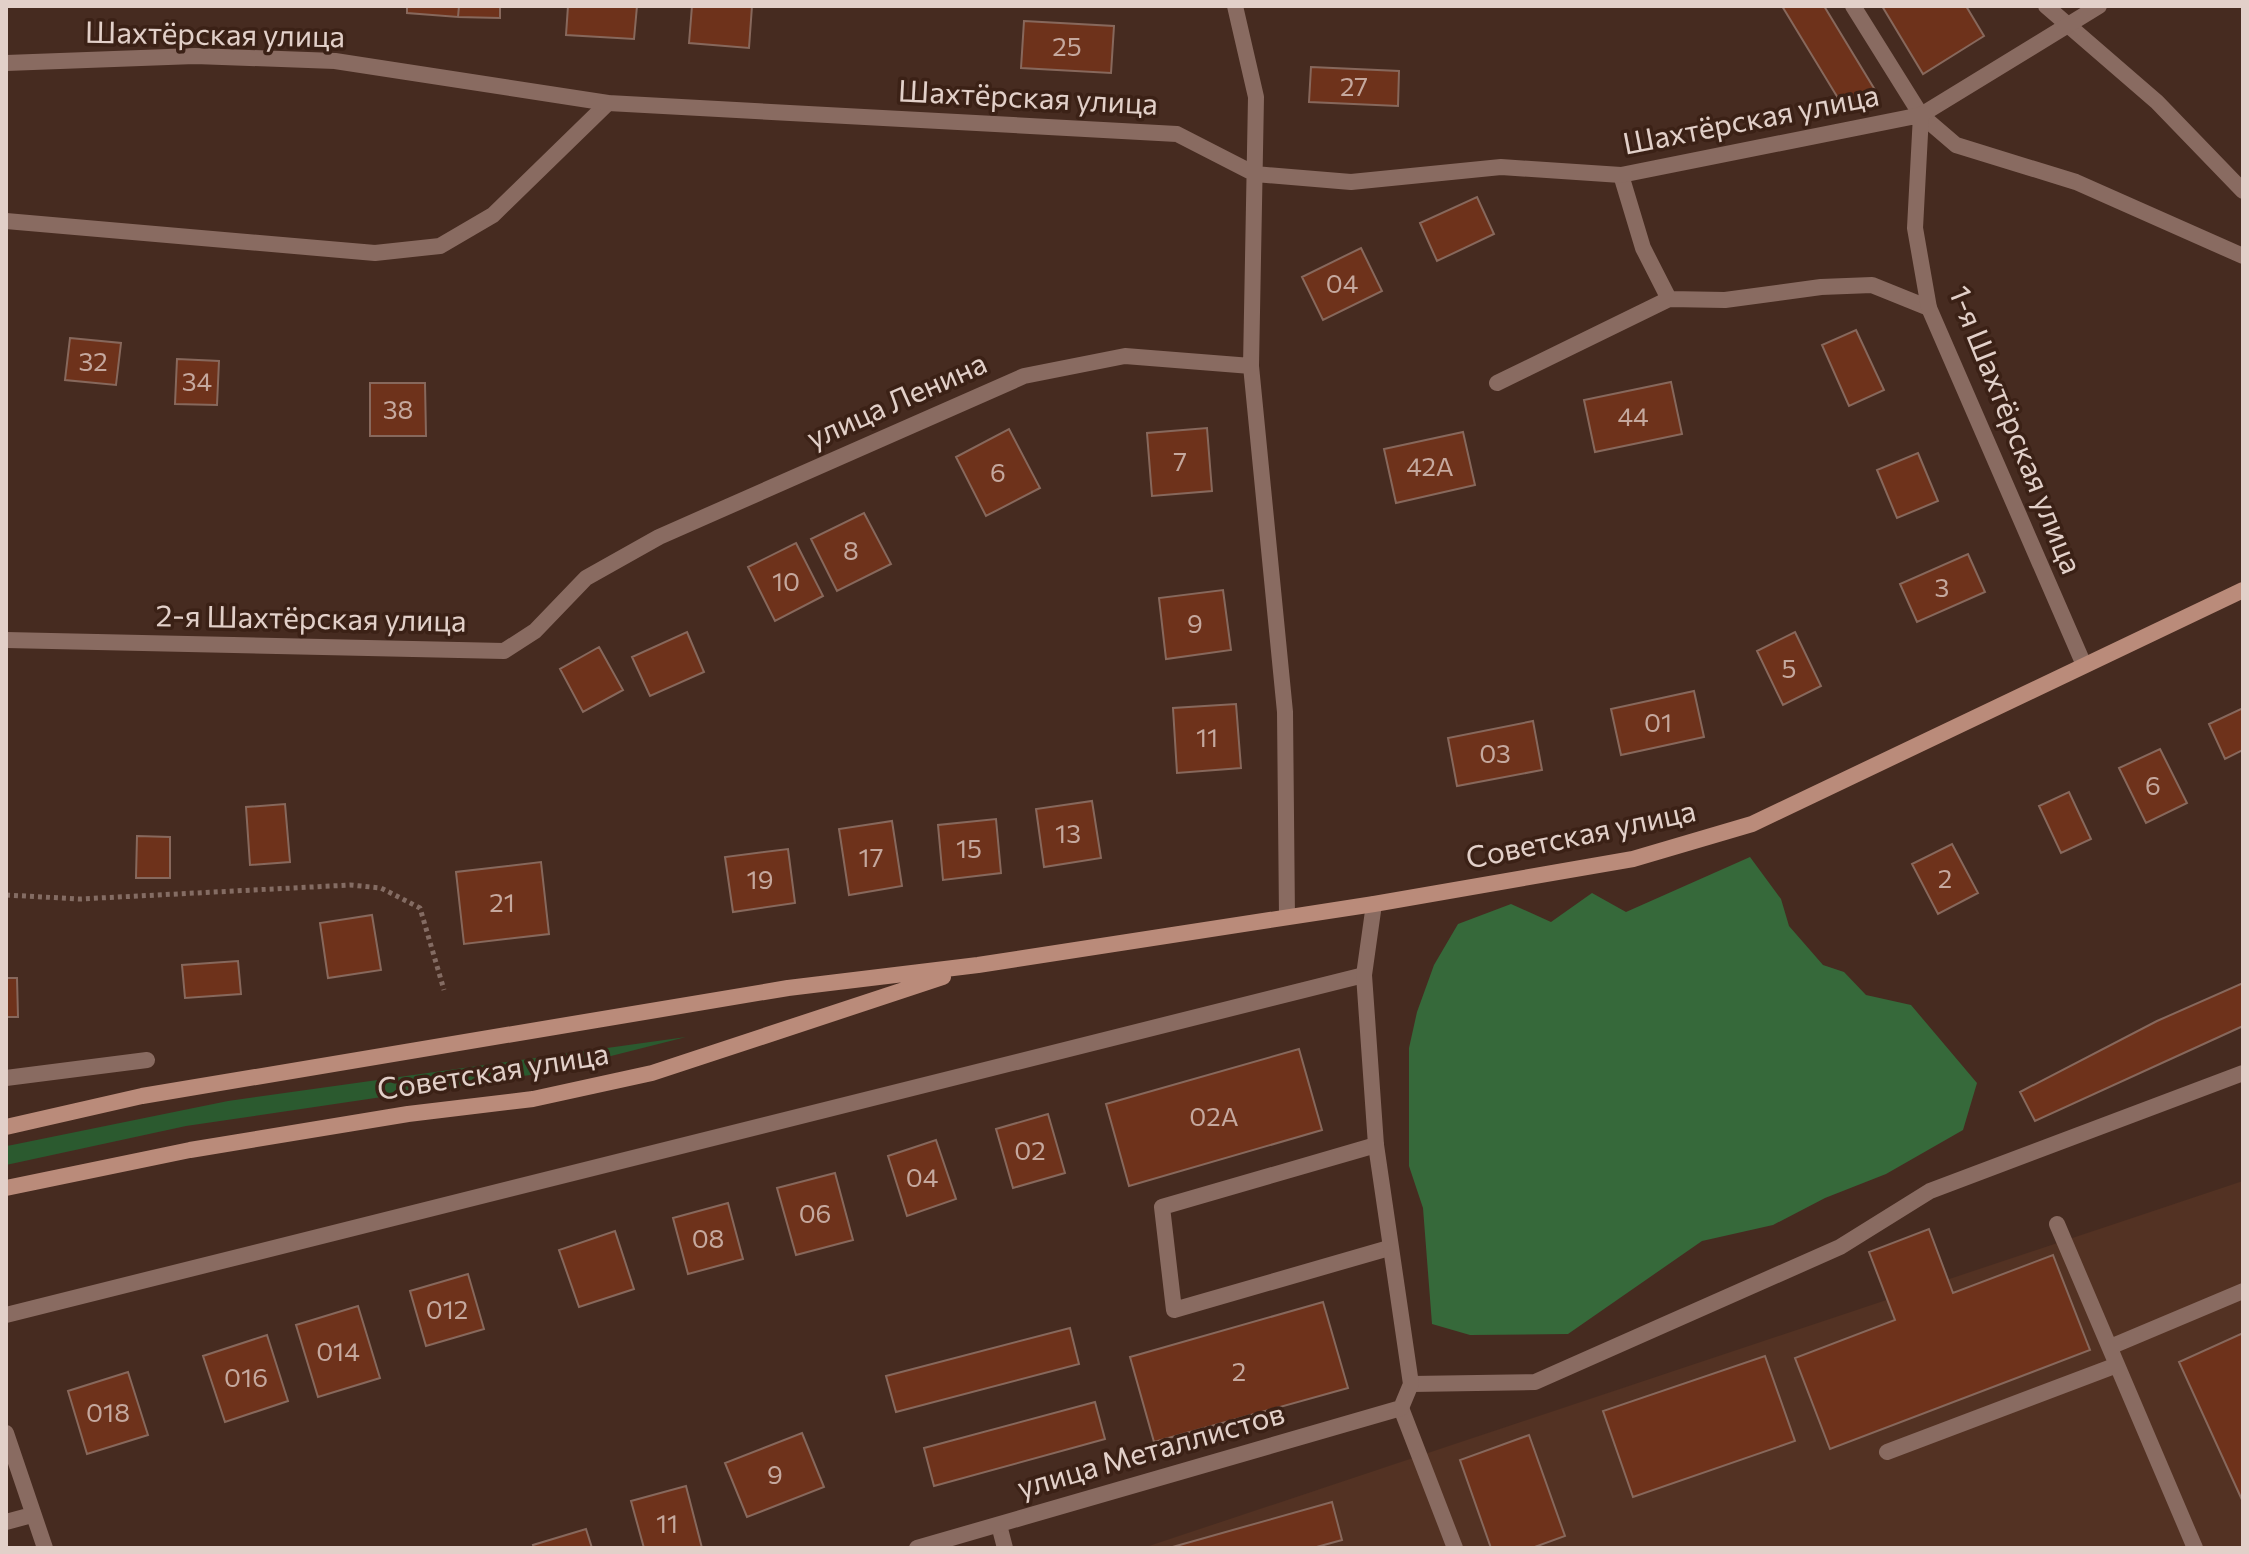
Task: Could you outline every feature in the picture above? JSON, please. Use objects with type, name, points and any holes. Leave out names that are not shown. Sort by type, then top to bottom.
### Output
[{"type":"main road","name":"Советская улица","points":[[6,1127],[157,1093],[788,988],[978,965],[1374,904],[1633,859],[1752,824],[2243,590]]},
{"type":"main road","name":"Советская улица","points":[[6,1188],[190,1150],[408,1114],[533,1099],[652,1073],[978,965]]},
{"type":"street","points":[[1235,6],[1256,97],[1251,366],[1285,712],[1287,917]]},
{"type":"street","points":[[1853,6],[1921,115],[1956,145],[2076,182],[2243,256]]},
{"type":"street","points":[[2046,6],[2157,102],[2243,191]]},
{"type":"street","name":"Шахтёрская улица","points":[[6,63],[195,56],[335,61],[608,103],[1177,134],[1255,174],[1351,182],[1501,167],[1621,175],[1921,115],[2099,6]]},
{"type":"street","points":[[6,221],[375,253],[440,246],[493,215],[608,103]]},
{"type":"street","name":"1-я Шахтёрская улица","points":[[1921,115],[1915,228],[1929,308],[2084,665]]},
{"type":"street","points":[[1621,175],[1643,248],[1669,299]]},
{"type":"street","points":[[1497,383],[1669,299],[1725,300],[1821,287],[1872,285],[1929,308]]},
{"type":"street","name":"улица Ленина","points":[[586,578],[659,537],[1024,376],[1125,356],[1251,366]]},
{"type":"street","name":"2-я Шахтёрская улица","points":[[6,640],[504,651],[535,631],[586,578]]},
{"type":"street","points":[[1374,904],[1364,975],[1376,1145],[1411,1384],[1401,1408],[1455,1548]]},
{"type":"street","points":[[6,1315],[1364,975]]},
{"type":"street","points":[[6,1078],[147,1060]]},
{"type":"street","points":[[1411,1384],[1535,1382],[1840,1247],[1930,1191],[2243,1073]]},
{"type":"street","points":[[1376,1145],[1162,1207],[1174,1310],[1389,1248]]},
{"type":"street","points":[[2057,1224],[2195,1548]]},
{"type":"street","points":[[2110,1347],[2243,1291]]},
{"type":"street","points":[[1887,1452],[2117,1365]]},
{"type":"street","name":"улица Металлистов","points":[[917,1548],[1401,1408]]},
{"type":"street","points":[[6,1433],[45,1548]]},
{"type":"street","points":[[6,1522],[32,1515]]},
{"type":"street","points":[[999,1525],[1005,1548]]},
{"type":"path","points":[[6,895],[80,899],[350,885],[381,888],[420,908],[444,990]]},
{"type":"shaded area","points":[[2243,1181],[2243,1548],[1143,1548]]},
{"type":"green space","points":[[1750,857],[1781,899],[1789,926],[1823,965],[1844,972],[1866,995],[1911,1005],[1977,1083],[1963,1130],[1886,1174],[1825,1198],[1773,1225],[1702,1241],[1568,1334],[1470,1335],[1432,1324],[1423,1208],[1409,1166],[1409,1048],[1417,1012],[1434,965],[1458,924],[1511,904],[1551,922],[1592,893],[1626,912]]},
{"type":"green space","points":[[686,1037],[544,1073],[186,1126],[6,1165],[6,1146],[228,1101]]},
{"type":"building","points":[[407,6],[459,6],[458,17],[407,13]]},
{"type":"building","points":[[459,6],[500,6],[500,18],[458,17]]},
{"type":"building","points":[[568,6],[637,6],[634,39],[566,35]]},
{"type":"building","points":[[692,6],[752,6],[749,48],[689,43]]},
{"type":"building","points":[[1782,6],[1824,6],[1875,90],[1844,108]]},
{"type":"building","points":[[1882,6],[1966,6],[1984,36],[1923,74]]},
{"type":"building","points":[[1024,21],[1114,26],[1111,73],[1021,68]]},
{"type":"building","points":[[1311,67],[1399,71],[1398,106],[1309,102]]},
{"type":"building","points":[[1477,197],[1494,234],[1437,261],[1420,223]]},
{"type":"building","points":[[1361,248],[1382,291],[1323,320],[1302,277]]},
{"type":"building","points":[[1856,330],[1884,390],[1849,406],[1822,345]]},
{"type":"building","points":[[70,338],[121,343],[116,385],[65,380]]},
{"type":"building","points":[[177,359],[219,361],[217,405],[175,404]]},
{"type":"building","points":[[1671,382],[1682,434],[1595,452],[1584,400]]},
{"type":"building","points":[[370,383],[425,383],[426,436],[370,436]]},
{"type":"building","points":[[1207,428],[1212,491],[1152,496],[1147,433]]},
{"type":"building","points":[[1009,429],[1040,488],[986,516],[956,457]]},
{"type":"building","points":[[1463,432],[1475,485],[1396,503],[1384,449]]},
{"type":"building","points":[[1918,453],[1938,501],[1897,518],[1877,470]]},
{"type":"building","points":[[864,513],[891,564],[837,591],[811,539]]},
{"type":"building","points":[[796,543],[823,596],[775,621],[748,567]]},
{"type":"building","points":[[1968,554],[1985,592],[1917,622],[1900,584]]},
{"type":"building","points":[[1223,590],[1231,650],[1166,659],[1159,598]]},
{"type":"building","points":[[687,632],[704,672],[650,696],[632,657]]},
{"type":"building","points":[[1795,632],[1821,686],[1783,705],[1757,651]]},
{"type":"building","points":[[599,647],[623,690],[583,712],[560,669]]},
{"type":"building","points":[[1694,691],[1704,737],[1621,755],[1611,709]]},
{"type":"building","points":[[1236,704],[1241,768],[1177,773],[1173,708]]},
{"type":"building","points":[[2243,708],[2243,750],[2225,759],[2209,724]]},
{"type":"building","points":[[1533,721],[1542,770],[1457,786],[1448,738]]},
{"type":"building","points":[[2160,749],[2187,803],[2146,823],[2119,768]]},
{"type":"building","points":[[2069,792],[2091,839],[2061,853],[2039,806]]},
{"type":"building","points":[[1092,801],[1101,858],[1044,867],[1036,809]]},
{"type":"building","points":[[285,804],[290,862],[250,865],[246,807]]},
{"type":"building","points":[[996,819],[1001,873],[943,880],[938,825]]},
{"type":"building","points":[[892,821],[902,886],[849,895],[839,829]]},
{"type":"building","points":[[137,836],[170,837],[170,878],[136,878]]},
{"type":"building","points":[[1952,844],[1978,893],[1938,914],[1912,864]]},
{"type":"building","points":[[788,849],[795,903],[733,912],[725,857]]},
{"type":"building","points":[[541,862],[549,934],[464,944],[456,872]]},
{"type":"building","points":[[372,915],[381,970],[328,978],[320,923]]},
{"type":"building","points":[[238,961],[241,994],[185,998],[182,965]]},
{"type":"building","points":[[6,978],[17,978],[18,1017],[6,1017]]},
{"type":"building","points":[[2243,983],[2243,1026],[2035,1121],[2020,1092],[2157,1021]]},
{"type":"building","points":[[1299,1049],[1322,1130],[1129,1186],[1106,1104]]},
{"type":"building","points":[[1048,1114],[1065,1173],[1013,1188],[996,1129]]},
{"type":"building","points":[[936,1140],[956,1199],[907,1216],[888,1156]]},
{"type":"building","points":[[835,1173],[853,1240],[796,1255],[777,1188]]},
{"type":"building","points":[[728,1203],[743,1259],[688,1274],[673,1218]]},
{"type":"building","points":[[1929,1229],[1953,1293],[2053,1255],[2090,1350],[1830,1449],[1795,1358],[1895,1320],[1869,1252]]},
{"type":"building","points":[[615,1231],[634,1289],[579,1307],[559,1250]]},
{"type":"building","points":[[468,1274],[484,1329],[426,1346],[410,1291]]},
{"type":"building","points":[[1323,1302],[1348,1388],[1154,1442],[1130,1357]]},
{"type":"building","points":[[358,1306],[380,1378],[318,1397],[296,1325]]},
{"type":"building","points":[[1070,1328],[1079,1364],[896,1412],[886,1376]]},
{"type":"building","points":[[2243,1333],[2243,1502],[2179,1362]]},
{"type":"building","points":[[267,1335],[288,1401],[225,1422],[203,1356]]},
{"type":"building","points":[[1765,1356],[1795,1441],[1633,1497],[1603,1411]]},
{"type":"building","points":[[128,1372],[148,1435],[87,1454],[68,1391]]},
{"type":"building","points":[[1095,1402],[1105,1439],[934,1486],[924,1448]]},
{"type":"building","points":[[802,1433],[824,1487],[747,1517],[725,1463]]},
{"type":"building","points":[[1529,1435],[1565,1536],[1532,1548],[1491,1548],[1460,1460]]},
{"type":"building","points":[[686,1486],[702,1548],[644,1548],[631,1501]]},
{"type":"building","points":[[1332,1502],[1342,1540],[1313,1548],[1169,1548]]},
{"type":"building","points":[[586,1529],[592,1548],[534,1548],[533,1545]]}]
